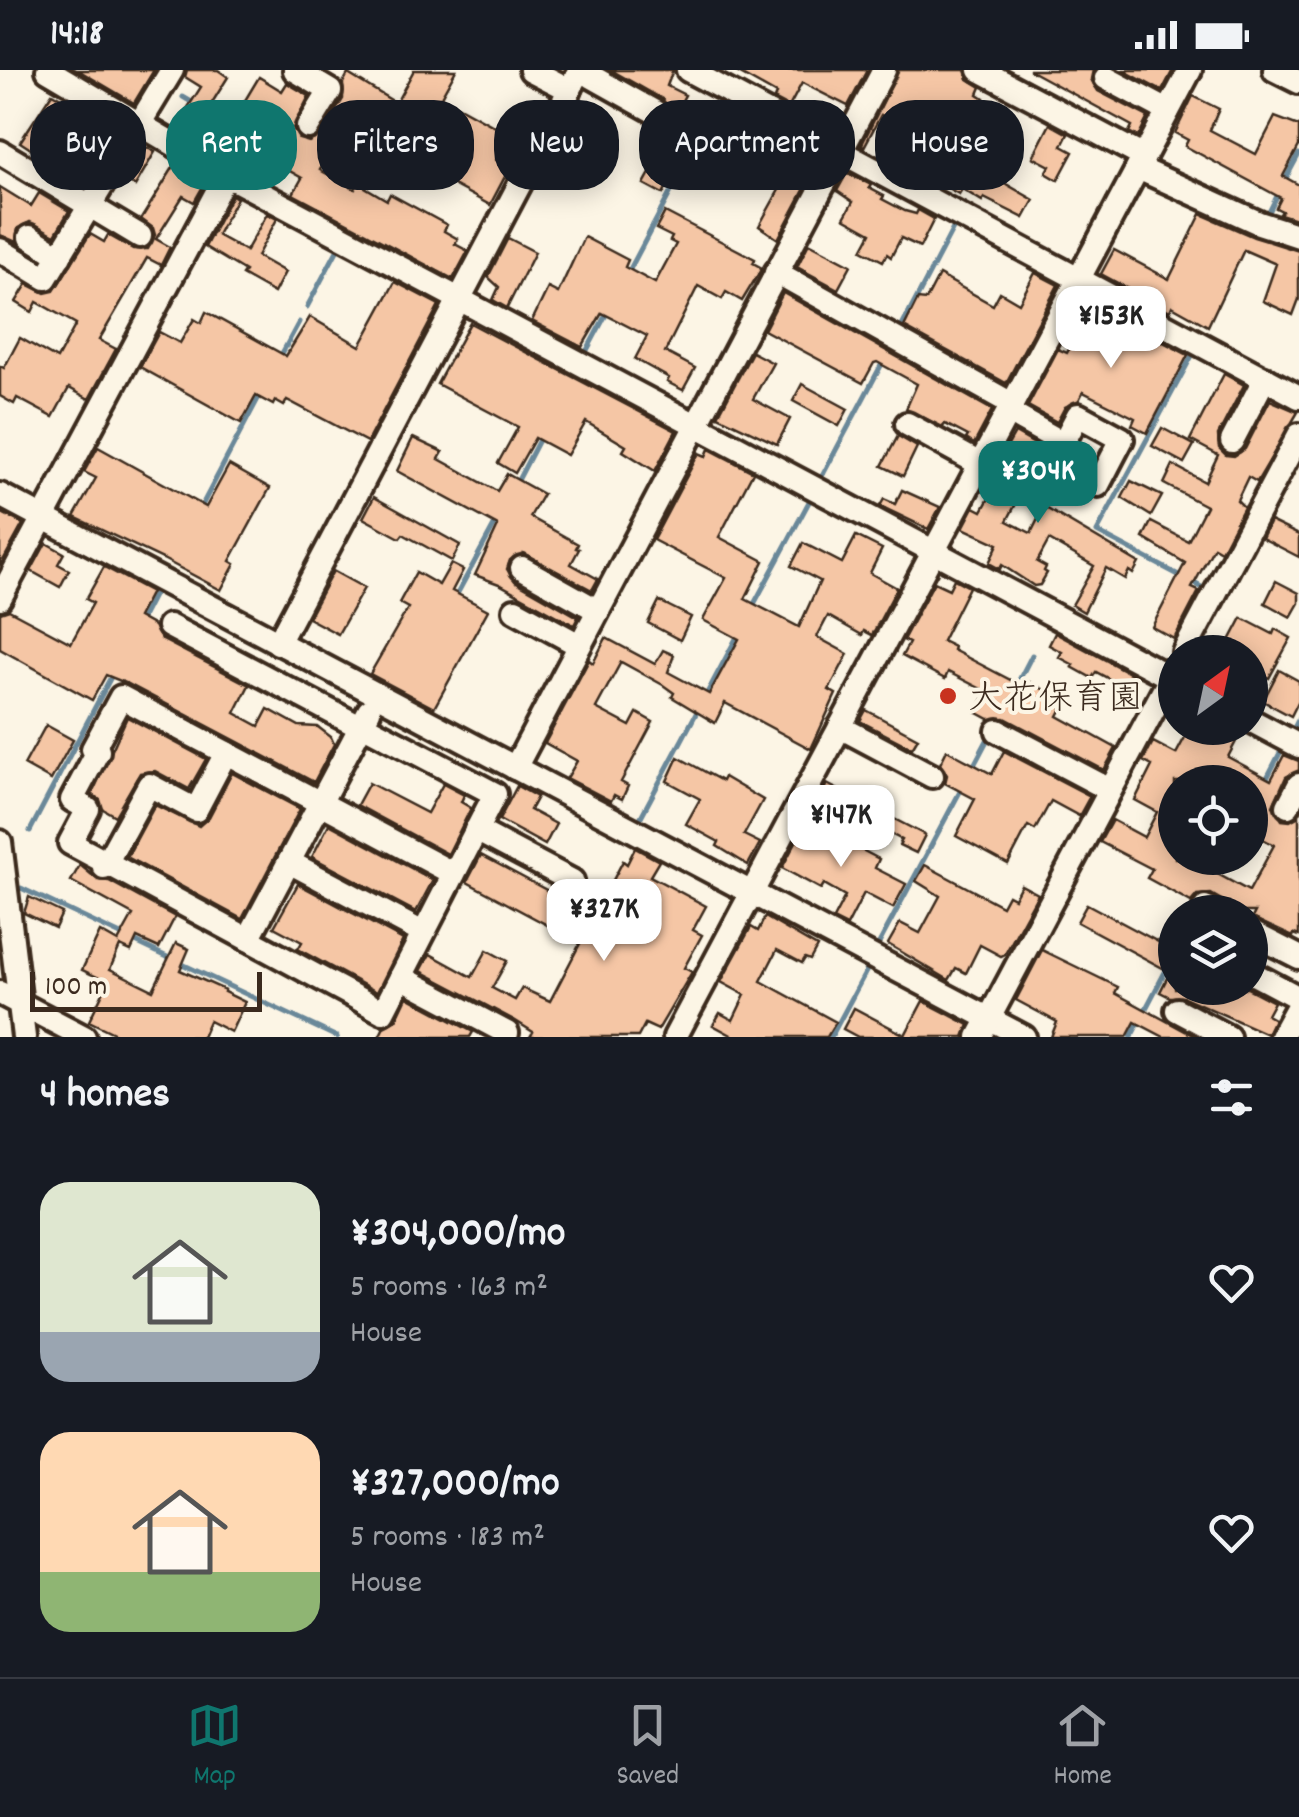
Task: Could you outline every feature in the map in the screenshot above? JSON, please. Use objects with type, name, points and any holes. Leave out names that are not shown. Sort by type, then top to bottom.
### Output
[{"type":"street","points":[[48,70],[99,100]]},
{"type":"street","points":[[146,114],[172,70]]},
{"type":"street","points":[[295,70],[330,92],[308,126]]},
{"type":"street","points":[[532,70],[577,77],[639,104]]},
{"type":"street","points":[[688,70],[744,100]]},
{"type":"street","points":[[855,124],[884,70]]},
{"type":"street","points":[[980,70],[1258,223],[1299,236]]},
{"type":"street","points":[[675,1037],[1190,70]]},
{"type":"street","points":[[1275,70],[1299,82]]},
{"type":"street","points":[[278,643],[577,77]]},
{"type":"street","points":[[1106,78],[1168,111]]},
{"type":"street","points":[[0,152],[140,236]]},
{"type":"street","points":[[855,160],[1299,396]]},
{"type":"street","points":[[0,250],[46,278],[100,190]]},
{"type":"street","points":[[0,598],[218,190]]},
{"type":"street","points":[[254,190],[1158,668]]},
{"type":"street","points":[[514,768],[820,190]]},
{"type":"street","points":[[30,237],[60,256]]},
{"type":"street","points":[[776,272],[1063,443]]},
{"type":"street","points":[[1232,441],[1265,378]]},
{"type":"street","points":[[906,424],[980,464]]},
{"type":"street","points":[[1193,635],[1299,435]]},
{"type":"street","points":[[0,496],[753,893],[984,1028],[1024,1037]]},
{"type":"street","points":[[522,568],[598,610]]},
{"type":"street","points":[[516,610],[579,646]]},
{"type":"street","points":[[88,809],[70,844],[383,1012],[495,794],[169,626]]},
{"type":"street","points":[[248,939],[377,695]]},
{"type":"street","points":[[124,829],[72,800],[121,698],[454,874]]},
{"type":"street","points":[[984,1028],[1158,703]]},
{"type":"street","points":[[840,727],[932,776]]},
{"type":"street","points":[[1268,730],[1299,746]]},
{"type":"street","points":[[998,732],[1110,790]]},
{"type":"street","points":[[105,865],[149,785],[196,810],[226,753]]},
{"type":"street","points":[[476,830],[572,881]]},
{"type":"street","points":[[0,842],[10,999],[24,1037]]},
{"type":"street","points":[[289,862],[423,933]]},
{"type":"street","points":[[1268,942],[1299,958]]},
{"type":"street","points":[[401,977],[506,1033]]},
{"type":"street","points":[[1268,983],[1299,1001],[1281,1037]]},
{"type":"street","points":[[10,999],[84,1037]]},
{"type":"street","points":[[1177,1010],[1228,1037]]},
{"type":"building","points":[[78,70],[154,70],[136,100],[129,100]]},
{"type":"building","points":[[187,70],[218,70],[228,77],[214,100],[193,100],[201,87],[185,77]]},
{"type":"building","points":[[414,70],[456,70],[441,97],[446,100],[398,100]]},
{"type":"building","points":[[611,70],[673,70],[667,86],[685,95],[682,100],[662,99]]},
{"type":"building","points":[[733,70],[867,70],[851,100],[836,100],[802,83],[793,100],[776,100],[776,94]]},
{"type":"building","points":[[899,70],[965,70],[968,79],[981,87],[978,94],[984,98],[983,100],[884,100]]},
{"type":"building","points":[[1029,70],[1093,70],[1091,79],[1098,91],[1148,117],[1138,137],[1129,132],[1132,126]]},
{"type":"building","points":[[1123,70],[1173,70],[1162,91]]},
{"type":"building","points":[[348,74],[391,100],[342,100]]},
{"type":"building","points":[[259,77],[282,91],[287,83],[309,96],[297,120],[297,100],[245,100]]},
{"type":"building","points":[[1193,96],[1219,109],[1210,130],[1256,154],[1275,117],[1299,126],[1299,146],[1283,176],[1299,185],[1299,220],[1280,214],[1282,211],[1276,208],[1281,198],[1185,146],[1188,140],[1175,133]]},
{"type":"building","points":[[474,115],[494,126],[494,190],[498,190],[490,205],[462,190],[474,190]]},
{"type":"building","points":[[875,118],[875,126],[864,147],[861,146]]},
{"type":"building","points":[[1050,124],[1068,134],[1062,146],[1073,152],[1058,180],[1046,173],[1050,166],[1033,157]]},
{"type":"building","points":[[30,127],[30,148],[20,142]]},
{"type":"building","points":[[297,135],[309,142],[317,137],[317,190],[370,190],[387,200],[390,194],[447,225],[444,231],[468,251],[453,279],[293,194],[302,178],[297,175]]},
{"type":"building","points":[[146,147],[155,152],[146,167]]},
{"type":"building","points":[[855,177],[871,185],[869,188],[884,196],[882,199],[934,219],[920,247],[901,238],[891,257],[887,254],[883,261],[862,250],[871,233],[844,218],[853,202],[837,191],[855,190]]},
{"type":"building","points":[[166,179],[166,190],[201,190],[194,202],[183,196],[156,239],[170,247],[161,265],[147,258],[99,340],[116,349],[89,399],[69,388],[53,417],[17,398],[14,404],[0,396],[0,366],[4,368],[20,338],[57,359],[76,324],[37,302],[32,312],[16,302],[27,284],[45,293],[54,291],[90,234],[104,242],[108,235],[133,249],[148,249],[155,235],[153,228],[141,219]]},
{"type":"building","points":[[0,187],[31,206],[39,193],[69,211],[55,235],[30,222],[18,228],[16,242],[0,235]]},
{"type":"building","points":[[779,190],[804,190],[778,239],[759,226]]},
{"type":"building","points":[[964,190],[1017,190],[1034,200],[1024,218],[984,198],[982,201]]},
{"type":"building","points":[[232,195],[237,198],[217,235],[246,251],[267,214],[277,219],[257,256],[285,272],[274,293],[205,247]]},
{"type":"building","points":[[665,212],[755,259],[753,263],[762,268],[742,301],[726,292],[722,299],[698,286],[665,352],[695,368],[683,390],[635,359],[647,336],[602,313],[582,347],[532,321],[548,288],[558,293],[584,237],[628,260],[625,267],[655,283],[676,244],[670,241],[672,237],[656,229]]},
{"type":"building","points":[[1201,214],[1299,251],[1299,299],[1293,315],[1263,301],[1276,264],[1244,250],[1208,326],[1172,306],[1170,311],[1101,274],[1114,250],[1169,279]]},
{"type":"building","points":[[508,238],[535,252],[507,308],[493,300],[499,287],[488,277]]},
{"type":"building","points":[[809,243],[851,265],[838,289],[797,267]]},
{"type":"building","points":[[1035,273],[1058,285],[1006,383],[904,327],[918,299],[926,300],[939,275],[993,305],[1000,292],[1019,303]]},
{"type":"building","points":[[395,282],[439,305],[367,442],[287,400],[284,406],[275,401],[273,405],[256,396],[241,423],[140,367],[159,332],[180,343],[194,319],[201,323],[206,312],[286,356],[310,317],[360,346]]},
{"type":"building","points":[[783,293],[992,410],[974,444],[966,439],[968,436],[945,424],[943,427],[906,409],[917,384],[877,362],[863,383],[764,330]]},
{"type":"building","points":[[1092,305],[1188,355],[1147,433],[1132,425],[1135,418],[1083,392],[1079,400],[1065,407],[1057,422],[1028,406],[1058,349],[1067,353]]},
{"type":"building","points":[[470,323],[676,431],[655,471],[623,451],[626,446],[586,422],[567,455],[535,438],[515,473],[498,463],[518,427],[437,384]]},
{"type":"building","points":[[752,352],[773,363],[753,399],[790,419],[777,444],[718,416]]},
{"type":"building","points":[[1224,374],[1244,385],[1218,435],[1219,448],[1226,455],[1234,456],[1245,449],[1270,400],[1298,412],[1257,482],[1248,477],[1237,500],[1244,507],[1221,551],[1214,547],[1192,588],[1199,591],[1176,635],[1167,635],[1152,627],[1185,563],[1143,538],[1151,522],[1188,541],[1206,506],[1164,484],[1173,465],[1205,482],[1218,455],[1190,440]]},
{"type":"building","points":[[802,384],[848,409],[839,426],[793,401]]},
{"type":"building","points":[[1162,428],[1194,445],[1184,463],[1152,446]]},
{"type":"building","points":[[1015,433],[1043,449],[1038,464],[1051,478],[1037,509],[1018,500],[1007,521],[1031,533],[1044,507],[1139,563],[1125,579],[1106,568],[1084,612],[1072,605],[1094,566],[1049,540],[1037,562],[1046,567],[1047,573],[1040,585],[1034,586],[1002,565],[1000,569],[989,563],[998,544],[963,528],[974,507],[982,511],[1006,467],[998,463]]},
{"type":"building","points":[[898,436],[917,447],[903,476],[882,466]]},
{"type":"building","points":[[413,438],[443,452],[439,459],[497,491],[507,474],[543,494],[530,517],[578,544],[571,564],[598,579],[592,590],[523,553],[510,560],[507,569],[515,581],[578,617],[574,625],[475,575],[498,526],[397,471]]},
{"type":"building","points":[[98,447],[206,507],[229,465],[270,488],[230,561],[235,564],[221,590],[74,517],[96,478],[84,472]]},
{"type":"building","points":[[709,449],[753,472],[719,537],[764,561],[745,599],[799,627],[820,581],[791,566],[803,543],[842,563],[856,536],[882,549],[870,573],[897,588],[872,635],[864,631],[862,635],[828,616],[817,637],[848,654],[829,690],[836,694],[811,749],[725,703],[715,723],[672,697],[674,693],[663,685],[621,662],[596,708],[630,726],[637,713],[653,722],[621,782],[628,786],[622,799],[614,795],[611,801],[567,778],[577,761],[545,743],[589,660],[593,663],[606,638],[655,664],[663,650],[674,655],[668,672],[709,694],[739,639],[703,620],[726,578],[653,540],[699,453],[706,456]]},
{"type":"building","points":[[1131,481],[1162,496],[1151,516],[1122,498]]},
{"type":"building","points":[[902,490],[940,507],[928,529],[880,506],[884,499],[895,504]]},
{"type":"building","points":[[374,497],[460,545],[452,561],[363,518]]},
{"type":"building","points":[[0,512],[23,524],[0,566]]},
{"type":"building","points":[[1270,521],[1299,535],[1299,557],[1262,538]]},
{"type":"building","points":[[46,543],[64,553],[58,564],[69,570],[60,587],[31,571]]},
{"type":"building","points":[[451,564],[463,570],[452,591],[488,610],[434,708],[370,674],[408,608],[399,603],[416,572],[439,585]]},
{"type":"building","points":[[104,567],[151,592],[138,617],[154,626],[161,639],[249,685],[235,713],[259,726],[268,709],[299,726],[318,727],[331,737],[334,744],[314,782],[128,684],[106,675],[92,700],[0,649],[0,613],[9,610],[71,643],[93,603],[86,599]]},
{"type":"building","points":[[333,571],[364,588],[338,634],[308,618]]},
{"type":"building","points":[[954,579],[969,587],[942,641],[1024,687],[1027,681],[1066,701],[1058,716],[1116,748],[1104,770],[1005,718],[989,719],[976,712],[987,692],[948,672],[945,679],[902,656],[909,643],[903,640],[934,582],[949,589]]},
{"type":"building","points":[[1276,581],[1299,593],[1299,603],[1291,617],[1265,603]]},
{"type":"building","points":[[659,601],[691,617],[680,640],[648,623]]},
{"type":"building","points":[[1242,618],[1273,634],[1275,629],[1291,638],[1269,678],[1268,635],[1233,635]]},
{"type":"building","points":[[1055,633],[1135,676],[1128,689],[1096,672],[1092,678],[1072,667],[1059,657],[1062,652],[1049,645]]},
{"type":"building","points":[[1279,670],[1299,681],[1299,700],[1291,716],[1268,704],[1268,691]]},
{"type":"building","points":[[866,710],[918,738],[912,748],[860,721]]},
{"type":"building","points":[[127,717],[206,759],[189,789],[155,771],[140,773],[115,816],[103,809],[92,794]]},
{"type":"building","points":[[46,725],[73,740],[51,780],[24,765]]},
{"type":"building","points":[[1153,742],[1176,754],[1181,745],[1234,745],[1228,757],[1243,765],[1158,765],[1158,875],[1219,875],[1249,891],[1258,875],[1268,875],[1268,856],[1274,845],[1268,842],[1268,778],[1271,780],[1284,755],[1299,761],[1299,770],[1286,777],[1273,806],[1282,820],[1299,816],[1299,936],[1268,925],[1268,895],[1178,895],[1147,878],[1152,869],[1100,842],[1112,820],[1144,837],[1157,812],[1135,800],[1152,766],[1143,761]]},
{"type":"building","points":[[947,750],[992,774],[1004,751],[1090,796],[1079,816],[1051,801],[1035,830],[1028,826],[1008,864],[956,836],[975,799],[945,783],[947,775],[940,764]]},
{"type":"building","points":[[678,757],[763,800],[744,835],[760,843],[748,865],[717,846],[719,842],[686,824],[700,799],[667,781]]},
{"type":"building","points":[[232,773],[300,809],[242,919],[127,857],[155,805],[199,826],[209,817]]},
{"type":"building","points":[[369,783],[427,813],[443,784],[464,795],[461,802],[471,808],[448,854],[357,805]]},
{"type":"building","points":[[827,784],[925,835],[916,853],[899,845],[902,840],[820,797]]},
{"type":"building","points":[[517,786],[537,797],[530,810],[556,824],[545,845],[499,820]]},
{"type":"building","points":[[807,821],[879,859],[875,868],[906,884],[893,908],[864,893],[847,926],[833,919],[845,896],[824,884],[821,889],[782,868]]},
{"type":"building","points":[[329,824],[433,880],[416,912],[312,857]]},
{"type":"building","points":[[635,848],[659,861],[650,876],[706,906],[693,930],[702,935],[684,968],[692,972],[658,1030],[645,1024],[638,1037],[530,1037],[533,1032],[514,1020],[421,971],[430,954],[472,977],[487,950],[507,961],[492,988],[515,1000],[522,988],[550,1001],[623,861],[627,864]]},
{"type":"building","points":[[481,855],[567,901],[553,928],[467,882]]},
{"type":"building","points":[[80,865],[98,880],[109,881],[175,917],[159,948],[137,938],[131,951],[120,946],[110,969],[153,990],[176,943],[189,949],[180,970],[245,1002],[231,1032],[209,1021],[202,1037],[122,1037],[89,1021],[108,982],[82,970],[100,932],[118,942],[133,915],[71,881]]},
{"type":"building","points":[[925,865],[1002,906],[1008,895],[1014,898],[1021,885],[1038,894],[1005,954],[1001,956],[980,945],[966,973],[956,968],[949,980],[888,944],[900,923],[920,933],[940,896],[916,881]]},
{"type":"building","points":[[298,884],[403,940],[377,992],[298,949],[302,942],[274,927]]},
{"type":"building","points":[[29,897],[62,913],[55,928],[24,913]]},
{"type":"building","points":[[1087,904],[1158,942],[1158,966],[1077,922]]},
{"type":"building","points":[[765,917],[817,947],[810,960],[805,958],[802,963],[777,950],[761,981],[836,1022],[827,1037],[735,1037],[713,1025],[720,1013],[733,1020],[745,995],[721,982],[751,927],[758,931]]},
{"type":"building","points":[[1042,950],[1118,987],[1115,993],[1196,1037],[1164,1037],[1135,1022],[1127,1037],[1051,1037],[1057,1022],[1016,1000]]},
{"type":"building","points":[[407,997],[473,1032],[470,1037],[379,1037],[384,1027],[396,1020]]},
{"type":"building","points":[[1268,999],[1274,1002],[1267,1015],[1274,1019],[1267,1034],[1202,1005],[1268,1005]]},
{"type":"building","points":[[923,1001],[969,1025],[964,1037],[858,1037],[843,1029],[854,1008],[905,1035]]},
{"type":"waterway","points":[[183,97],[188,100]]},
{"type":"waterway","points":[[628,273],[721,97]]},
{"type":"waterway","points":[[1285,180],[1299,154]]},
{"type":"waterway","points":[[1266,218],[1280,190]]},
{"type":"waterway","points":[[898,334],[957,221]]},
{"type":"waterway","points":[[307,307],[339,247]]},
{"type":"waterway","points":[[586,352],[609,309]]},
{"type":"waterway","points":[[279,359],[299,322]]},
{"type":"waterway","points":[[820,480],[892,345]]},
{"type":"waterway","points":[[1195,350],[1097,532],[1207,590]]},
{"type":"waterway","points":[[200,509],[260,395]]},
{"type":"waterway","points":[[515,486],[540,438]]},
{"type":"waterway","points":[[753,606],[811,498]]},
{"type":"waterway","points":[[456,596],[496,522]]},
{"type":"waterway","points":[[139,623],[156,590]]},
{"type":"waterway","points":[[704,699],[739,633]]},
{"type":"waterway","points":[[1015,688],[1032,655]]},
{"type":"waterway","points":[[30,831],[113,673]]},
{"type":"waterway","points":[[637,824],[699,708]]},
{"type":"waterway","points":[[1294,728],[1299,718]]},
{"type":"waterway","points":[[973,767],[991,733]]},
{"type":"waterway","points":[[1268,776],[1283,747]]},
{"type":"waterway","points":[[876,949],[963,786]]},
{"type":"waterway","points":[[21,888],[337,1037]]},
{"type":"waterway","points":[[831,1037],[870,964]]},
{"type":"waterway","points":[[1131,1037],[1158,985]]},
{"type":"place","name":"大花保育園","points":[[948,696]]}]
